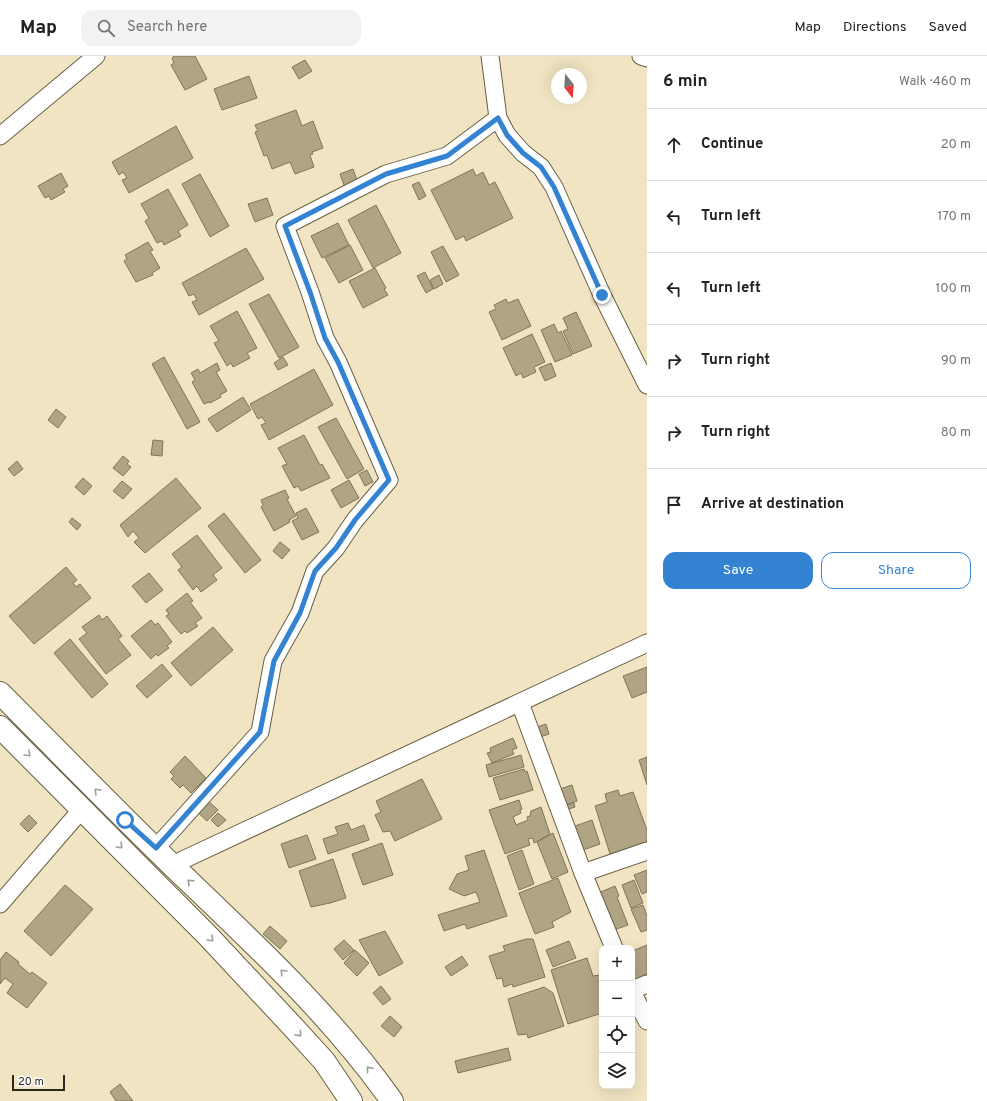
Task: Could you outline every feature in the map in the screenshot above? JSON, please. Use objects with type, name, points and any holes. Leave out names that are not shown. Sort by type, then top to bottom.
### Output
[{"type":"main road","points":[[0,693],[172,865],[270,958],[314,1004],[371,1071],[392,1101]]},
{"type":"main road","points":[[0,727],[209,937],[324,1061],[352,1101]]},
{"type":"street","points":[[0,136],[96,56]]},
{"type":"street","points":[[490,56],[498,118],[507,135],[523,153],[541,167],[554,187],[602,295],[647,385]]},
{"type":"street","points":[[641,56],[647,58]]},
{"type":"street","points":[[156,848],[260,732],[274,661],[300,613],[315,571],[336,548],[355,520],[389,480],[338,362],[325,338],[310,292],[285,226],[386,174],[447,156],[498,118]]},
{"type":"street","points":[[172,865],[647,643]]},
{"type":"street","points":[[520,703],[583,873],[613,945]]},
{"type":"street","points":[[0,904],[82,809]]},
{"type":"street","points":[[583,873],[647,851]]},
{"type":"street","points":[[635,990],[647,984]]},
{"type":"street","points":[[635,997],[647,1021]]},
{"type":"building","points":[[174,56],[195,56],[207,79],[185,90],[171,65],[174,63],[172,58]]},
{"type":"building","points":[[305,60],[312,71],[299,79],[292,67]]},
{"type":"building","points":[[249,76],[257,98],[222,110],[214,89]]},
{"type":"building","points":[[296,110],[302,126],[313,121],[323,148],[312,152],[313,154],[310,155],[314,167],[295,174],[290,162],[272,169],[267,155],[264,156],[255,132],[258,131],[255,125]]},
{"type":"building","points":[[176,126],[193,158],[129,193],[122,180],[127,178],[123,172],[119,175],[112,162]]},
{"type":"building","points":[[353,169],[358,183],[345,188],[340,174]]},
{"type":"building","points":[[473,169],[476,176],[483,172],[489,185],[495,182],[513,218],[466,241],[464,236],[456,240],[431,190]]},
{"type":"building","points":[[61,173],[68,186],[63,189],[65,192],[51,200],[49,196],[45,198],[38,186]]},
{"type":"building","points":[[200,174],[229,226],[210,237],[182,184]]},
{"type":"building","points":[[419,182],[426,196],[419,200],[412,185]]},
{"type":"building","points":[[168,189],[188,225],[178,231],[181,236],[164,245],[162,241],[157,243],[145,221],[149,218],[141,204]]},
{"type":"building","points":[[267,198],[273,215],[255,222],[248,204]]},
{"type":"building","points":[[376,205],[401,253],[373,268],[348,220]]},
{"type":"building","points":[[338,223],[349,245],[322,258],[311,236]]},
{"type":"building","points":[[148,242],[153,250],[150,251],[160,268],[152,273],[153,275],[136,282],[124,261],[127,259],[125,255]]},
{"type":"building","points":[[350,245],[363,270],[339,283],[325,258]]},
{"type":"building","points":[[443,246],[459,275],[446,282],[431,252]]},
{"type":"building","points":[[246,248],[264,279],[199,315],[192,302],[197,300],[194,294],[189,296],[182,283]]},
{"type":"building","points":[[375,268],[386,288],[384,289],[388,295],[363,308],[349,281]]},
{"type":"building","points":[[425,272],[433,289],[426,293],[417,276]]},
{"type":"building","points":[[439,275],[443,284],[434,289],[430,280]]},
{"type":"building","points":[[269,294],[299,347],[279,358],[249,304]]},
{"type":"building","points":[[506,299],[508,303],[518,299],[531,326],[502,340],[489,312],[496,309],[494,305]]},
{"type":"building","points":[[237,311],[257,348],[247,353],[250,358],[233,367],[231,363],[227,366],[214,343],[219,341],[210,326]]},
{"type":"building","points":[[576,312],[592,346],[573,354],[563,331],[568,329],[563,318]]},
{"type":"building","points":[[554,324],[558,333],[561,331],[572,355],[555,362],[541,330]]},
{"type":"building","points":[[532,334],[545,362],[534,367],[536,372],[523,378],[521,373],[516,376],[503,348]]},
{"type":"building","points":[[164,357],[200,422],[187,429],[152,364]]},
{"type":"building","points":[[283,357],[288,365],[278,370],[274,363]]},
{"type":"building","points":[[217,363],[220,370],[216,372],[227,391],[220,395],[221,397],[210,403],[204,404],[192,382],[195,380],[191,373],[198,369],[200,373]]},
{"type":"building","points":[[551,363],[556,376],[545,381],[539,368]]},
{"type":"building","points":[[314,369],[333,405],[269,440],[261,425],[266,423],[262,417],[258,419],[250,404]]},
{"type":"building","points":[[243,397],[251,410],[217,432],[208,419]]},
{"type":"building","points":[[56,409],[66,417],[58,428],[48,420]]},
{"type":"building","points":[[336,418],[364,469],[347,479],[318,427]]},
{"type":"building","points":[[304,435],[320,465],[322,464],[330,478],[301,491],[298,486],[294,488],[282,466],[287,464],[278,448]]},
{"type":"building","points":[[153,440],[163,441],[162,456],[151,455]]},
{"type":"building","points":[[123,456],[129,461],[127,464],[131,467],[123,476],[113,468]]},
{"type":"building","points":[[17,461],[23,469],[14,476],[8,469]]},
{"type":"building","points":[[367,470],[373,482],[365,486],[359,474]]},
{"type":"building","points":[[83,478],[92,486],[84,495],[75,487]]},
{"type":"building","points":[[176,478],[201,508],[145,553],[134,542],[139,538],[133,531],[128,537],[120,525]]},
{"type":"building","points":[[349,480],[359,498],[341,508],[331,490]]},
{"type":"building","points":[[122,481],[132,489],[123,499],[113,491]]},
{"type":"building","points":[[285,490],[289,498],[287,499],[296,516],[289,520],[290,522],[274,531],[261,507],[263,505],[261,500]]},
{"type":"building","points":[[306,508],[319,532],[302,540],[292,521],[298,518],[296,513]]},
{"type":"building","points":[[224,513],[261,560],[245,573],[208,526]]},
{"type":"building","points":[[72,518],[81,525],[77,530],[69,522]]},
{"type":"building","points":[[197,535],[222,568],[213,575],[217,580],[201,592],[197,586],[193,590],[178,570],[182,567],[172,554]]},
{"type":"building","points":[[280,542],[290,550],[282,559],[273,551]]},
{"type":"building","points":[[66,567],[77,580],[73,583],[76,587],[80,584],[91,598],[34,644],[9,616]]},
{"type":"building","points":[[149,573],[163,590],[146,603],[132,586]]},
{"type":"building","points":[[187,593],[193,601],[190,602],[202,618],[195,623],[198,626],[187,633],[185,631],[181,634],[166,616],[169,614],[166,610]]},
{"type":"building","points":[[99,615],[102,620],[107,616],[122,636],[118,639],[131,655],[106,674],[79,639],[87,633],[82,627]]},
{"type":"building","points":[[151,620],[155,625],[158,623],[172,642],[167,646],[169,648],[158,656],[156,654],[151,659],[131,636]]},
{"type":"building","points":[[213,627],[233,650],[191,686],[171,663]]},
{"type":"building","points":[[70,639],[108,684],[92,698],[54,653]]},
{"type":"building","points":[[162,664],[172,676],[147,698],[136,686]]},
{"type":"building","points":[[647,667],[647,692],[632,698],[623,676]]},
{"type":"building","points":[[546,724],[549,734],[537,738],[534,728]]},
{"type":"building","points":[[513,738],[517,748],[512,750],[514,754],[492,763],[487,753],[491,752],[490,748]]},
{"type":"building","points":[[521,755],[524,767],[489,777],[486,765]]},
{"type":"building","points":[[185,756],[206,778],[191,793],[183,785],[180,788],[171,779],[174,776],[170,772]]},
{"type":"building","points":[[647,757],[647,785],[639,760]]},
{"type":"building","points":[[524,769],[525,772],[527,771],[533,790],[500,800],[493,778]]},
{"type":"building","points":[[422,779],[442,819],[395,841],[390,831],[383,832],[375,815],[381,812],[376,801]]},
{"type":"building","points":[[572,785],[577,801],[562,806],[557,790]]},
{"type":"building","points":[[618,790],[620,796],[633,792],[647,830],[647,842],[610,854],[595,806],[607,802],[605,794]]},
{"type":"building","points":[[206,799],[218,810],[207,821],[195,810]]},
{"type":"building","points":[[519,800],[522,809],[520,810],[521,813],[513,817],[516,825],[528,820],[527,817],[530,816],[531,811],[541,807],[550,834],[534,843],[533,838],[528,839],[530,845],[505,854],[489,810]]},
{"type":"building","points":[[574,803],[575,807],[566,810],[565,806]]},
{"type":"building","points":[[218,813],[226,820],[218,827],[211,820]]},
{"type":"building","points":[[29,815],[37,823],[28,832],[20,824]]},
{"type":"building","points":[[592,820],[600,844],[583,850],[575,826]]},
{"type":"building","points":[[348,823],[351,830],[364,825],[369,840],[328,854],[323,839],[338,834],[335,827]]},
{"type":"building","points":[[553,833],[568,872],[552,879],[537,842]]},
{"type":"building","points":[[307,835],[316,859],[289,868],[281,844]]},
{"type":"building","points":[[382,843],[393,875],[363,885],[352,854]]},
{"type":"building","points":[[484,850],[507,916],[467,929],[465,924],[444,931],[438,915],[480,902],[476,892],[464,896],[449,889],[457,874],[469,870],[465,856]]},
{"type":"building","points":[[522,850],[534,884],[519,890],[507,856]]},
{"type":"building","points":[[333,859],[346,898],[311,907],[299,871]]},
{"type":"building","points":[[647,870],[647,892],[642,894],[634,875]]},
{"type":"building","points":[[558,878],[571,912],[552,922],[554,927],[535,934],[519,893]]},
{"type":"building","points":[[634,880],[643,903],[631,908],[622,885]]},
{"type":"building","points":[[65,885],[93,909],[51,956],[24,931]]},
{"type":"building","points":[[615,886],[619,896],[617,897],[628,925],[611,931],[596,894]]},
{"type":"building","points":[[643,905],[647,916],[647,930],[641,932],[631,909]]},
{"type":"building","points":[[270,926],[287,941],[280,949],[263,934]]},
{"type":"building","points":[[385,931],[403,963],[379,976],[359,940]]},
{"type":"building","points":[[526,939],[533,939],[545,977],[513,987],[512,984],[504,987],[502,978],[497,979],[489,956],[505,951],[503,946]]},
{"type":"building","points":[[344,940],[354,950],[343,960],[334,949]]},
{"type":"building","points":[[569,941],[576,958],[553,967],[546,950]]},
{"type":"building","points":[[647,945],[647,974],[635,979],[635,950]]},
{"type":"building","points":[[355,950],[369,963],[357,976],[344,963]]},
{"type":"building","points":[[6,952],[19,962],[18,964],[30,974],[32,972],[47,983],[27,1008],[7,993],[13,984],[5,978],[0,984],[0,960]]},
{"type":"building","points":[[462,956],[468,965],[451,976],[445,967]]},
{"type":"building","points":[[587,958],[593,976],[599,975],[599,1014],[568,1024],[551,970]]},
{"type":"building","points":[[381,986],[391,999],[383,1005],[373,993]]},
{"type":"building","points":[[544,987],[553,993],[564,1026],[528,1038],[527,1034],[518,1035],[508,999]]},
{"type":"building","points":[[390,1016],[402,1027],[394,1037],[381,1026]]},
{"type":"building","points":[[508,1048],[511,1060],[458,1073],[455,1061]]},
{"type":"building","points":[[120,1084],[133,1101],[116,1101],[110,1092]]},
{"type":"route","points":[[125,820],[156,848],[260,732],[274,661],[300,613],[315,571],[323,560],[336,548],[355,520],[389,480],[338,362],[325,338],[310,292],[285,226],[386,174],[447,156],[498,118],[507,135],[523,153],[541,167],[554,187],[602,295]]}]
